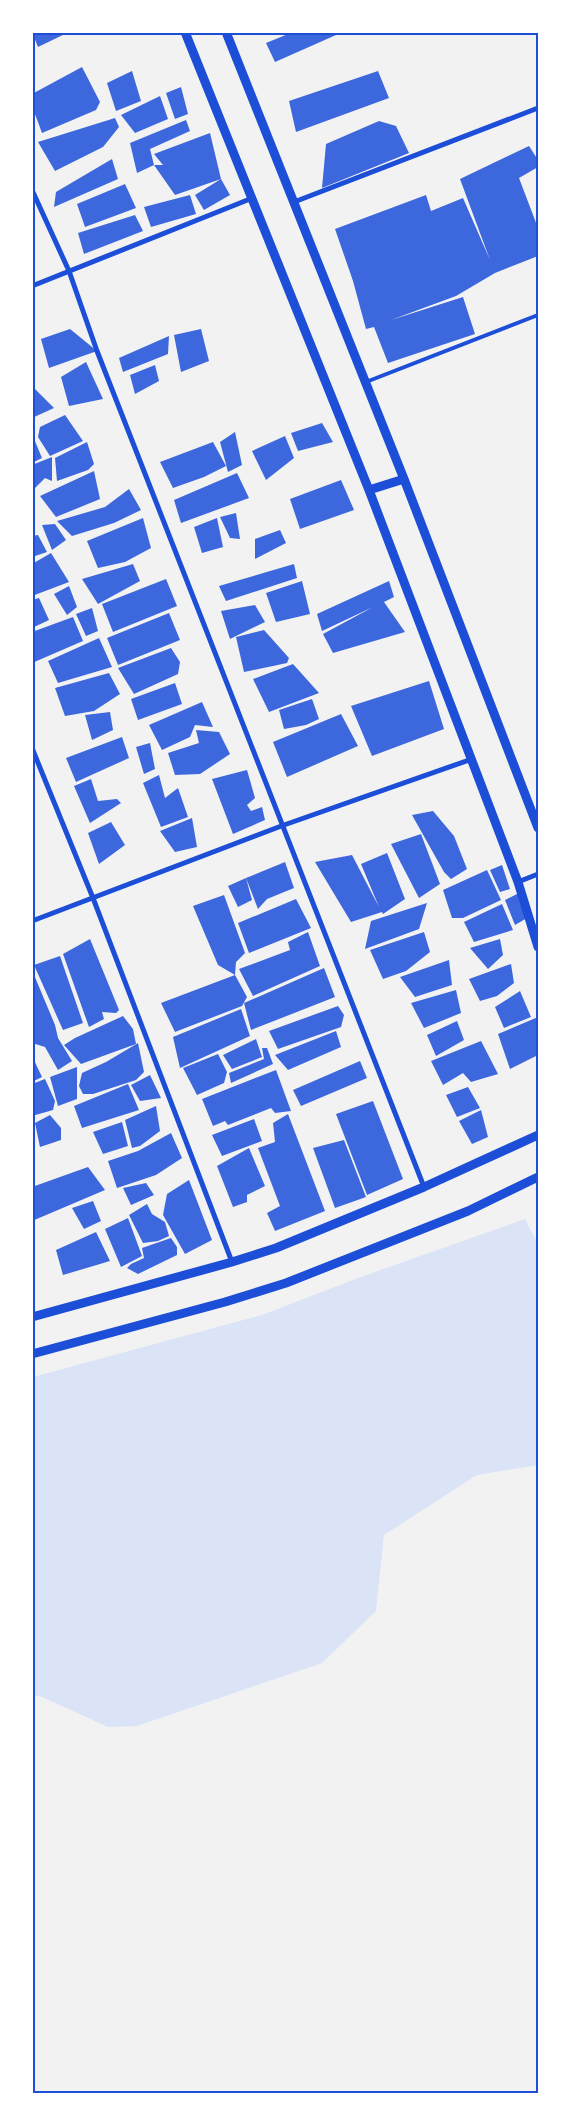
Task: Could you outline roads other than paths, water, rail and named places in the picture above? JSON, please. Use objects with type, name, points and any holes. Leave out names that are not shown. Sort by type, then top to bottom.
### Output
[{"type":"street","points":[[185,32],[250,199],[369,490],[518,882],[538,946]]},
{"type":"street","points":[[226,32],[366,382],[538,828]]},
{"type":"street","points":[[294,202],[538,108]]},
{"type":"street","points":[[32,190],[69,271],[97,351],[424,1187]]},
{"type":"street","points":[[32,286],[250,199]]},
{"type":"street","points":[[369,490],[404,479]]},
{"type":"street","points":[[32,748],[93,898],[232,1262]]},
{"type":"street","points":[[32,921],[284,825],[472,758]]},
{"type":"street","points":[[518,882],[538,874]]},
{"type":"street","points":[[33,1316],[232,1262],[276,1248],[424,1187],[538,1135]]},
{"type":"street","points":[[32,1354],[225,1302],[286,1283],[468,1210],[538,1178]]},
{"type":"lane","points":[[366,382],[538,315]]}]
